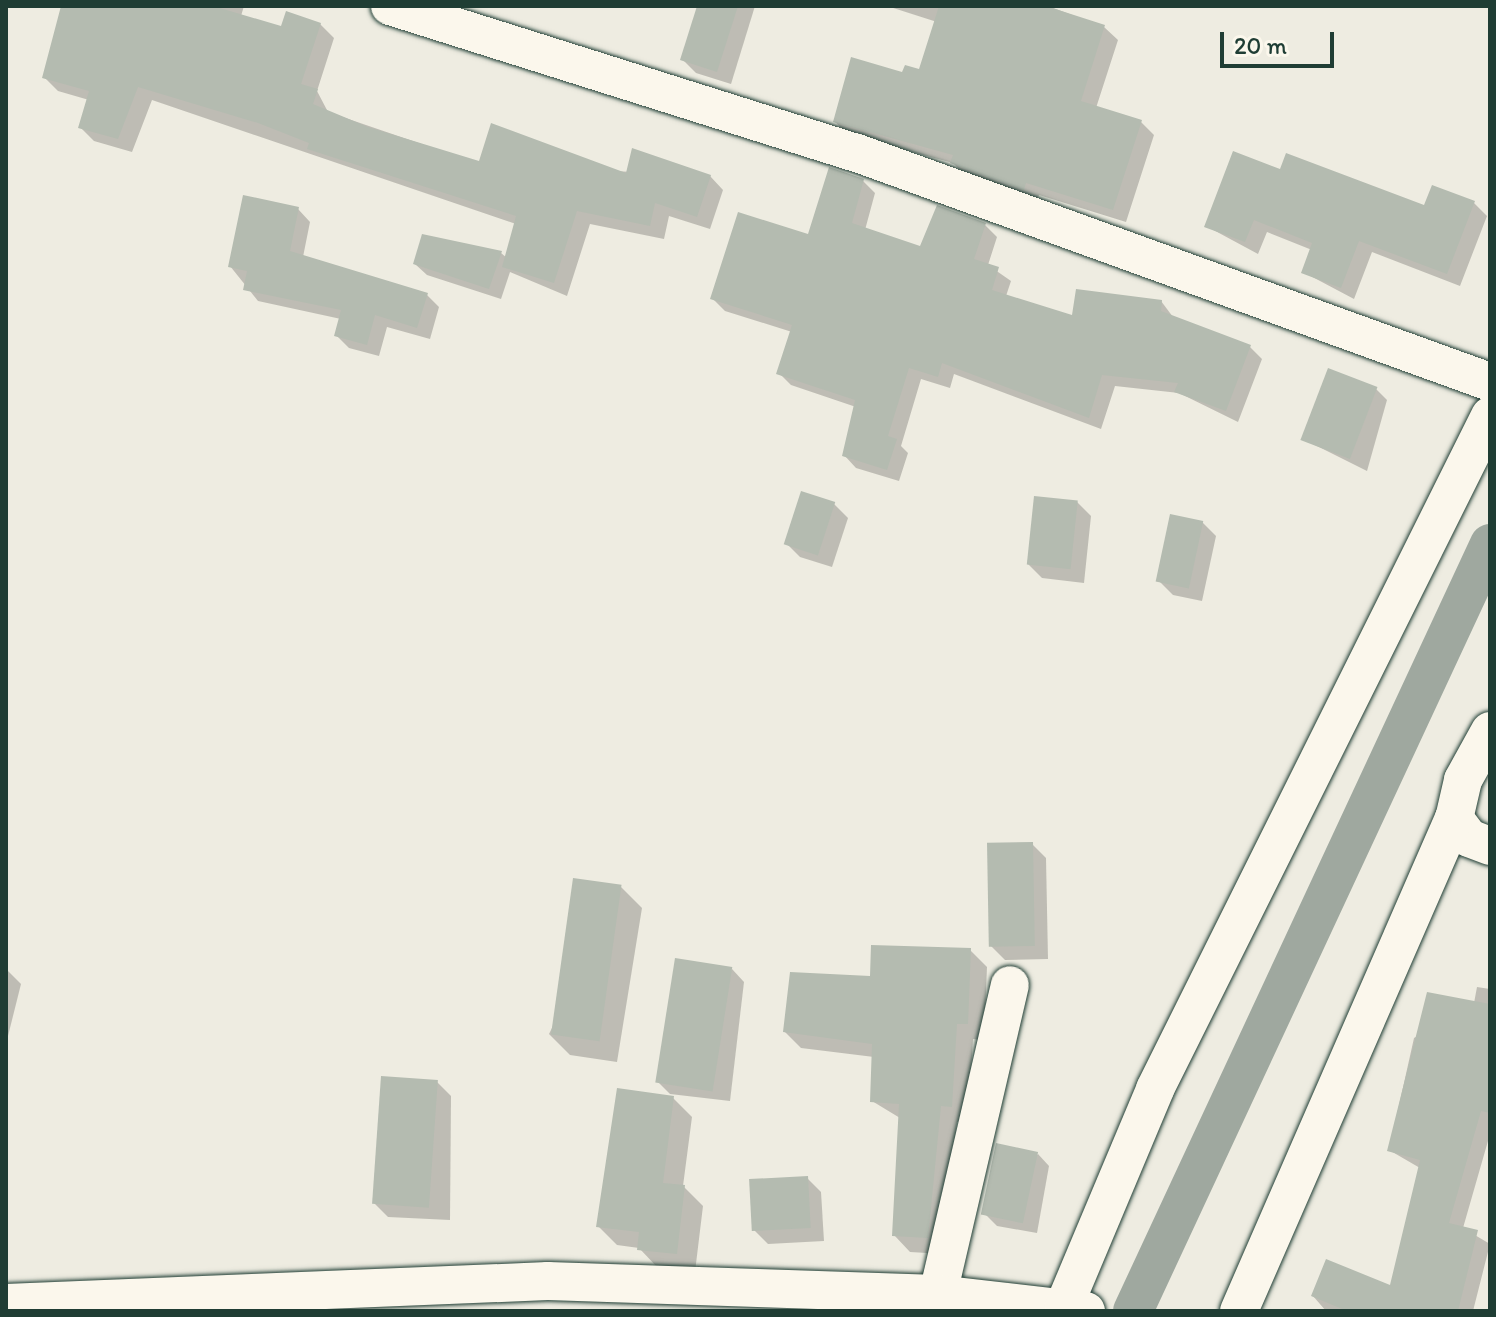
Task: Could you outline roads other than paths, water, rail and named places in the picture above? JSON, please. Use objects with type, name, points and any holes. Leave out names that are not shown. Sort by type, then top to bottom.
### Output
[{"type":"street","points":[[390,6],[857,153],[1490,382]]},
{"type":"street","points":[[6,1303],[548,1281],[938,1294],[1075,1308],[1155,1089],[1490,416]]},
{"type":"street","points":[[1239,1311],[1454,818],[1463,780],[1490,731]]},
{"type":"street","points":[[1454,818],[1469,838],[1490,846]]},
{"type":"street","points":[[938,1294],[1010,985]]},
{"type":"waterway","points":[[1133,1311],[1490,544]]}]
